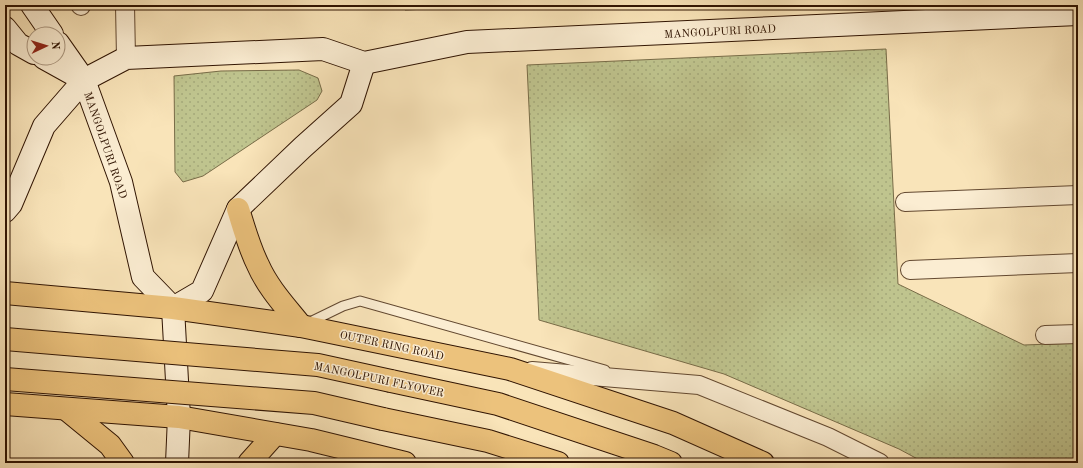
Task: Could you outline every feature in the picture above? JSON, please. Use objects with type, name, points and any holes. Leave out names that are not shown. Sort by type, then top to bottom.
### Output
[{"type":"main road","points":[[238,210],[248,242],[258,266],[268,283],[301,326]]},
{"type":"main road","name":"OUTER RING ROAD","points":[[5,293],[173,308],[301,326],[510,369],[673,423],[763,463]]},
{"type":"main road","name":"MANGOLPURI FLYOVER","points":[[5,339],[318,365],[498,404],[671,463]]},
{"type":"main road","points":[[5,379],[314,403],[488,441],[558,463]]},
{"type":"main road","points":[[5,404],[179,417],[311,440],[405,463]]},
{"type":"main road","points":[[66,409],[110,445],[123,463]]},
{"type":"main road","points":[[249,463],[275,434]]},
{"type":"street","points":[[32,5],[46,26]]},
{"type":"street","points":[[125,5],[126,58]]},
{"type":"street","name":"MANGOLPURI ROAD","points":[[173,308],[143,277],[121,182],[84,80],[126,58],[323,49],[364,63],[467,42],[1078,14]]},
{"type":"street","points":[[66,54],[84,80]]},
{"type":"street","points":[[177,463],[179,417],[173,308],[202,291],[238,210],[351,104],[364,63]]},
{"type":"street","points":[[59,66],[84,80]]},
{"type":"street","points":[[5,211],[11,204],[44,126],[84,80]]},
{"type":"street","points":[[905,202],[1078,195]]},
{"type":"street","points":[[910,270],[1078,263]]},
{"type":"street","points":[[1045,335],[1078,334]]},
{"type":"street","points":[[510,369],[699,385],[828,437],[880,463]]},
{"type":"lane","points":[[301,326],[343,306],[360,301],[639,380]]},
{"type":"green space","points":[[405,5],[518,5],[405,10]]},
{"type":"green space","points":[[886,49],[898,284],[1024,345],[1078,343],[1078,463],[925,463],[899,449],[724,374],[539,320],[527,65]]},
{"type":"green space","points":[[299,70],[318,78],[322,91],[317,100],[203,176],[183,182],[175,172],[174,76],[221,71]]}]
